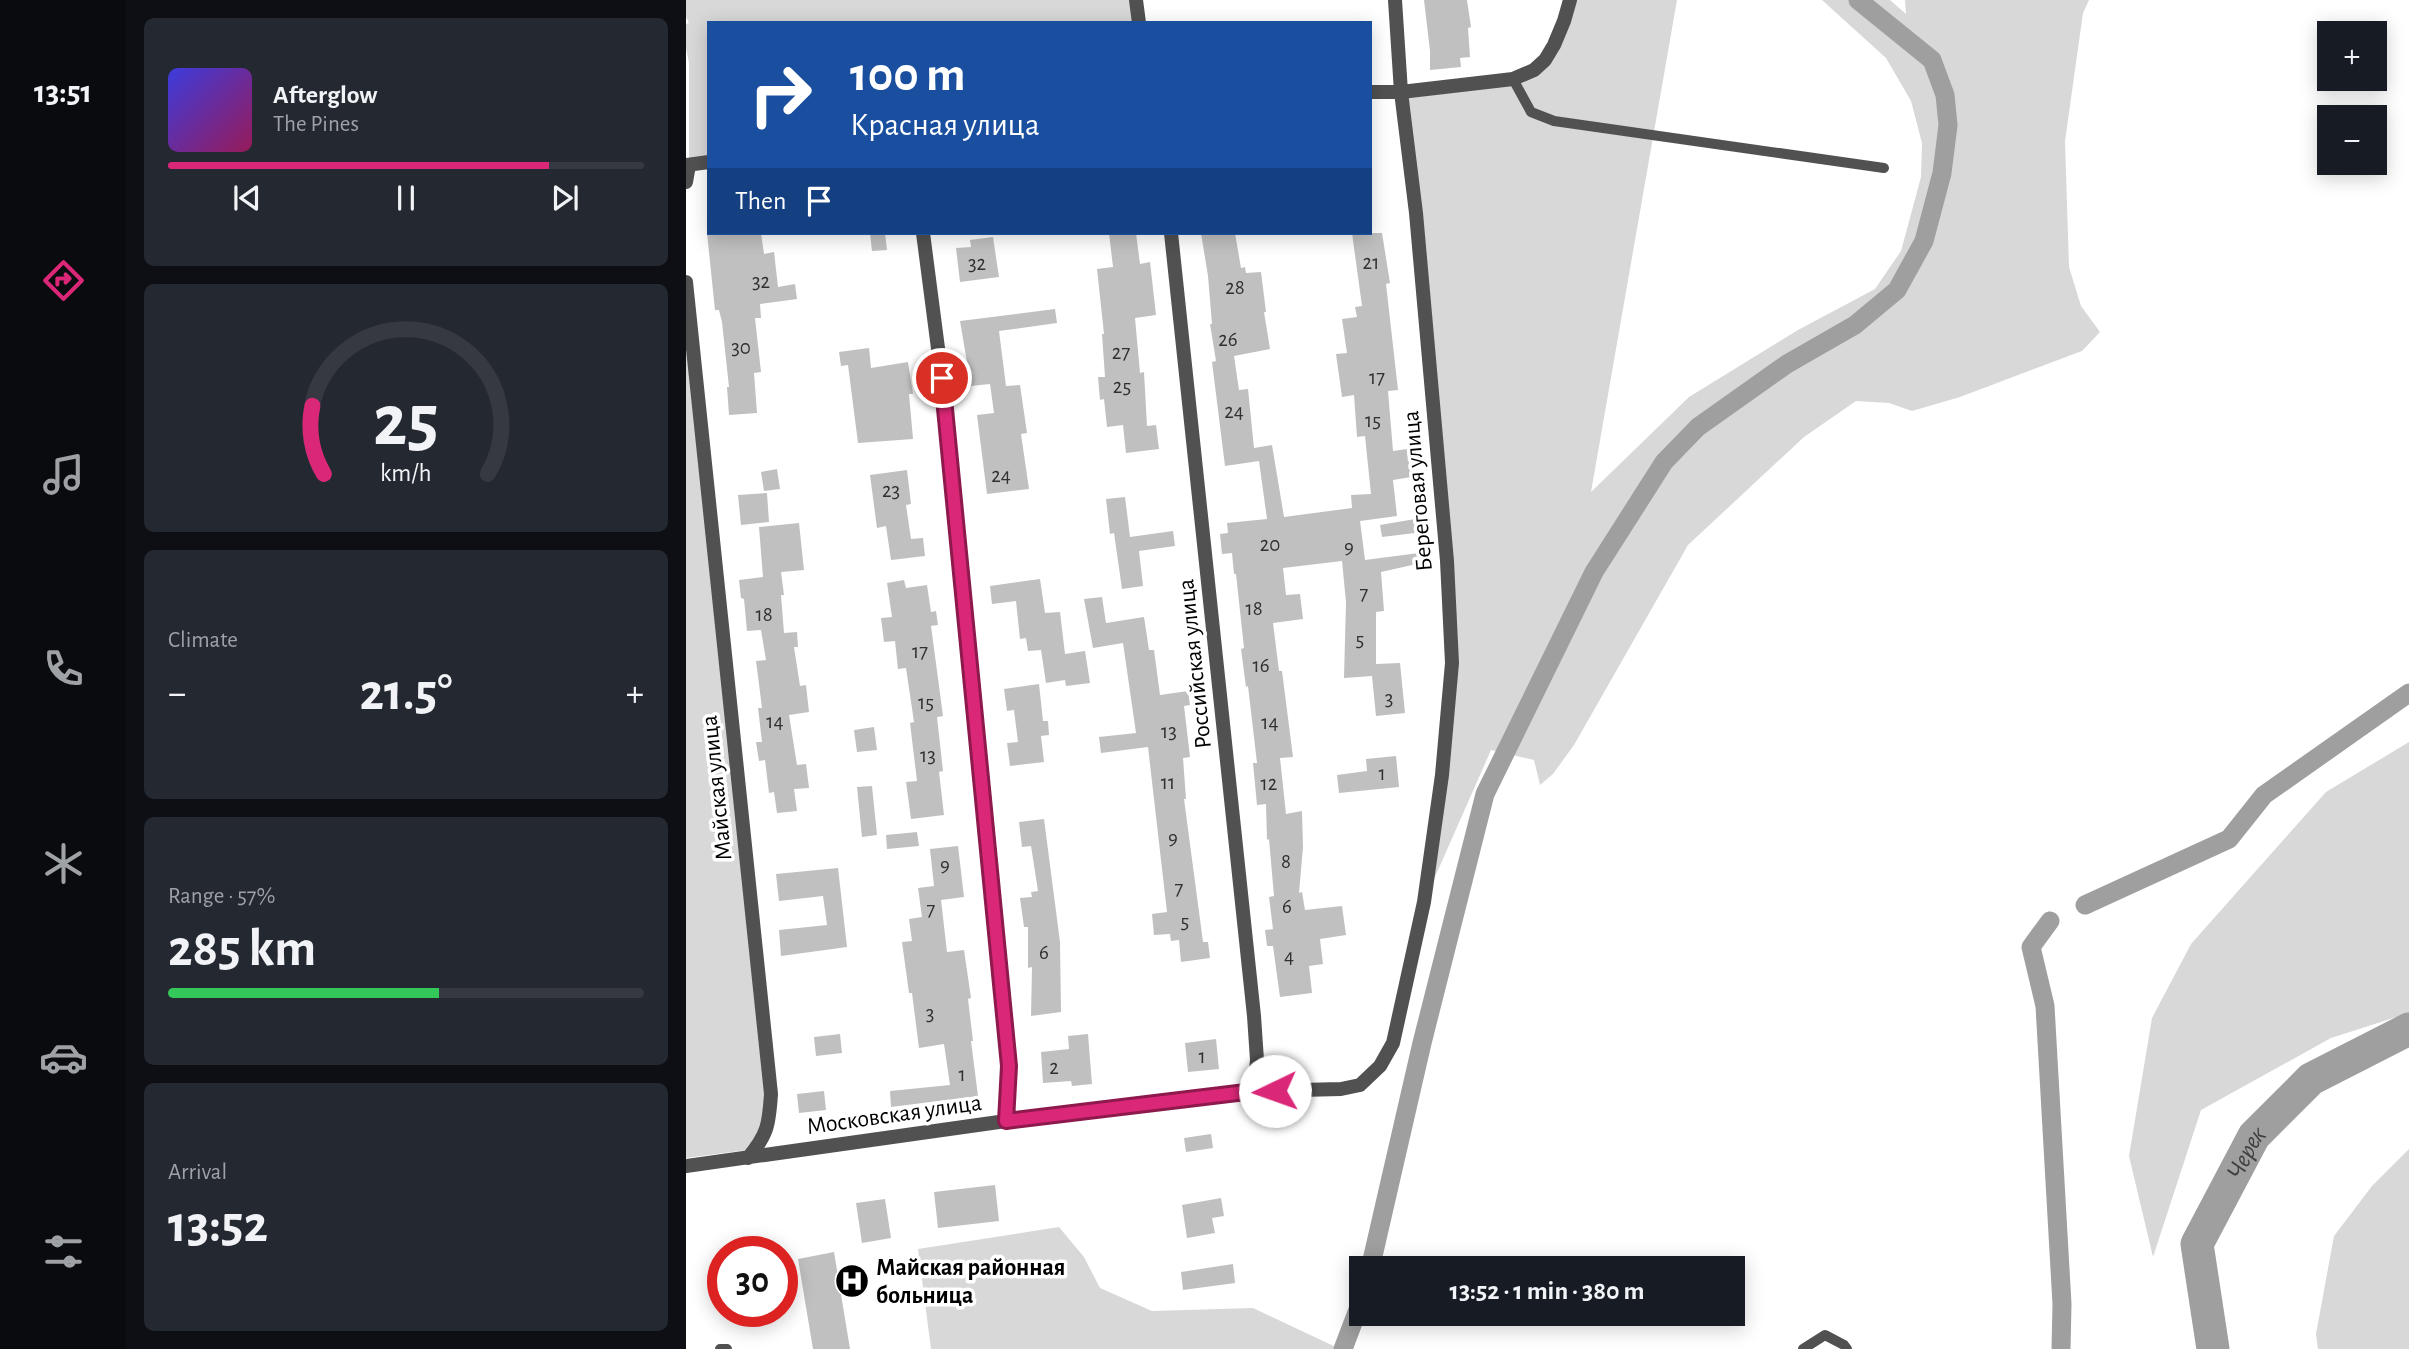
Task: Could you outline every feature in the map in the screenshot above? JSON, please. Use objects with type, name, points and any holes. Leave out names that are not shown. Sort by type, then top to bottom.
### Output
[{"type":"street","points":[[1136,0],[1139,21]]},
{"type":"street","name":"Береговая улица","points":[[1360,1085],[1380,1066],[1393,1044],[1423,902],[1443,775],[1452,663],[1447,561],[1418,226],[1401,92],[1395,0]]},
{"type":"street","points":[[1372,92],[1401,92],[1513,79],[1534,70],[1545,60],[1564,21],[1570,0]]},
{"type":"street","points":[[686,182],[687,165],[707,162]]},
{"type":"street","points":[[923,235],[945,402],[989,846],[1009,1066],[1006,1121]]},
{"type":"street","name":"Российская улица","points":[[1171,235],[1254,1016],[1254,1091]]},
{"type":"street","name":"Майская улица","points":[[686,282],[771,1094],[769,1123],[764,1138],[748,1158]]},
{"type":"street","name":"Московская улица","points":[[686,1166],[1006,1121],[1254,1091],[1341,1089],[1360,1085]]},
{"type":"lane","points":[[1513,79],[1531,112],[1555,121],[1884,168]]},
{"type":"lane","points":[[1803,1349],[1825,1335],[1847,1349]]},
{"type":"lane","points":[[720,1349],[727,1349]]},
{"type":"shaded area","points":[[686,0],[1136,0],[1139,21],[707,21],[707,162],[689,165],[689,63],[686,24],[689,23],[686,17]]},
{"type":"shaded area","points":[[1570,0],[1677,0],[1591,492],[1689,397],[1798,330],[1875,289],[1901,251],[1921,177],[1922,143],[1911,101],[1886,58],[1822,0],[1890,0],[1906,14],[1905,0],[2089,0],[2083,13],[2065,141],[2069,267],[2081,306],[2100,332],[2082,351],[1960,397],[1912,411],[1889,403],[1856,401],[1804,437],[1688,545],[1574,745],[1553,774],[1540,785],[1534,760],[1491,750],[1424,902],[1452,663],[1401,92],[1534,70]]},
{"type":"shaded area","points":[[686,337],[771,1094],[755,1149],[686,1158]]},
{"type":"shaded area","points":[[2409,742],[2409,1013],[2331,1038],[2201,1110],[2153,1257],[2129,1156],[2152,1018],[2191,944],[2326,792]]},
{"type":"shaded area","points":[[2409,1149],[2409,1349],[2318,1349],[2316,1334],[2334,1236],[2372,1186]]},
{"type":"shaded area","points":[[1059,1227],[1084,1257],[1100,1288],[1152,1311],[1253,1308],[1340,1349],[931,1349],[918,1249]]},
{"type":"building","points":[[1424,0],[1467,0],[1471,27],[1468,28],[1470,57],[1460,58],[1461,67],[1430,70]]},
{"type":"building","points":[[1382,233],[1390,283],[1386,284],[1398,390],[1388,391],[1393,451],[1407,449],[1411,477],[1393,480],[1397,516],[1360,521],[1365,560],[1419,553],[1421,563],[1381,572],[1384,611],[1376,612],[1376,664],[1400,663],[1405,713],[1376,716],[1372,676],[1344,678],[1346,602],[1342,561],[1283,568],[1286,595],[1300,594],[1303,619],[1273,623],[1293,757],[1280,758],[1286,814],[1302,811],[1303,847],[1299,893],[1302,892],[1305,910],[1342,906],[1346,935],[1320,939],[1323,964],[1309,966],[1312,993],[1280,997],[1273,946],[1267,946],[1265,930],[1273,929],[1269,897],[1274,896],[1269,839],[1267,840],[1266,804],[1257,805],[1253,763],[1257,763],[1241,649],[1244,648],[1236,574],[1232,553],[1222,554],[1220,534],[1228,533],[1227,523],[1267,519],[1259,461],[1225,466],[1212,362],[1216,361],[1210,324],[1208,276],[1201,235],[1235,235],[1241,268],[1245,267],[1246,273],[1261,272],[1270,349],[1234,356],[1239,390],[1248,389],[1254,448],[1272,445],[1284,517],[1352,508],[1351,495],[1371,494],[1365,436],[1357,437],[1354,395],[1342,397],[1336,354],[1347,353],[1342,319],[1357,317],[1355,307],[1362,306],[1352,235]]},
{"type":"building","points":[[707,235],[761,235],[764,254],[774,252],[778,287],[795,284],[797,299],[760,304],[761,318],[755,318],[761,372],[754,373],[757,413],[729,415],[729,387],[722,322],[719,310],[715,310]]},
{"type":"building","points":[[870,235],[885,235],[887,250],[872,251]]},
{"type":"building","points":[[1109,235],[1136,235],[1140,264],[1150,262],[1156,315],[1135,318],[1140,373],[1144,372],[1147,426],[1156,425],[1159,449],[1126,453],[1123,425],[1107,427],[1104,399],[1100,400],[1098,377],[1105,377],[1104,334],[1097,269],[1113,267]]},
{"type":"building","points":[[993,237],[999,277],[960,282],[956,248],[971,247],[970,240]]},
{"type":"building","points":[[1055,309],[1057,323],[999,331],[1006,386],[1020,385],[1027,433],[1021,434],[1029,489],[987,494],[977,415],[994,413],[990,384],[971,386],[960,321]]},
{"type":"building","points":[[869,348],[871,368],[908,362],[913,394],[909,394],[913,439],[858,443],[848,365],[841,366],[839,352]]},
{"type":"building","points":[[777,469],[780,489],[764,491],[761,472]]},
{"type":"building","points":[[907,470],[911,504],[906,505],[911,539],[923,538],[925,556],[891,560],[886,526],[877,528],[870,475]]},
{"type":"building","points":[[767,493],[769,522],[741,525],[738,495]]},
{"type":"building","points":[[1125,497],[1130,537],[1173,531],[1175,546],[1139,551],[1143,586],[1122,589],[1114,533],[1110,534],[1106,499]]},
{"type":"building","points":[[1421,518],[1423,532],[1382,537],[1380,525]]},
{"type":"building","points":[[799,523],[804,570],[781,572],[784,595],[781,595],[784,633],[797,632],[798,647],[794,647],[800,686],[806,685],[809,712],[789,715],[797,765],[806,764],[809,788],[794,789],[797,811],[777,813],[774,792],[769,793],[765,760],[759,761],[756,742],[762,742],[758,708],[762,708],[756,661],[766,660],[761,630],[747,631],[739,580],[763,577],[759,527]]},
{"type":"building","points":[[1040,579],[1045,613],[1060,612],[1065,654],[1085,651],[1090,683],[1066,686],[1065,680],[1046,683],[1041,650],[1028,651],[1026,638],[1020,639],[1016,601],[992,604],[990,586]]},
{"type":"building","points":[[904,580],[906,588],[927,585],[931,612],[936,611],[938,625],[931,626],[943,716],[937,717],[943,771],[939,772],[944,815],[911,819],[906,782],[917,781],[910,723],[914,722],[906,668],[898,669],[895,641],[884,642],[881,618],[892,617],[887,583]]},
{"type":"building","points":[[1102,597],[1106,623],[1144,617],[1149,650],[1154,650],[1160,695],[1188,691],[1190,705],[1184,706],[1190,757],[1183,758],[1184,799],[1203,942],[1208,942],[1210,958],[1181,962],[1179,940],[1171,941],[1170,934],[1154,935],[1152,914],[1167,912],[1148,747],[1101,753],[1099,737],[1136,733],[1123,643],[1093,648],[1084,599]]},
{"type":"building","points":[[1039,684],[1043,721],[1048,721],[1049,735],[1041,736],[1044,762],[1010,766],[1007,743],[1018,742],[1014,710],[1007,711],[1004,689]]},
{"type":"building","points":[[874,727],[877,750],[857,752],[854,730]]},
{"type":"building","points":[[1396,756],[1399,787],[1339,793],[1337,775],[1367,771],[1366,759]]},
{"type":"building","points":[[872,786],[877,835],[862,837],[857,787]]},
{"type":"building","points":[[1044,819],[1060,942],[1061,1012],[1031,1016],[1032,967],[1028,968],[1028,927],[1024,927],[1020,898],[1032,897],[1031,892],[1038,891],[1031,846],[1022,847],[1019,822]]},
{"type":"building","points":[[917,832],[919,846],[887,849],[886,835]]},
{"type":"building","points":[[958,846],[964,897],[941,900],[947,952],[964,950],[971,998],[968,999],[971,1041],[978,1096],[891,1107],[890,1091],[950,1085],[944,1044],[919,1048],[902,942],[912,941],[909,919],[922,917],[918,888],[934,886],[930,849]]},
{"type":"building","points":[[838,868],[847,947],[781,956],[779,930],[827,925],[823,896],[779,901],[776,874]]},
{"type":"building","points":[[840,1034],[842,1053],[816,1056],[814,1037]]},
{"type":"building","points":[[1088,1034],[1092,1084],[1072,1086],[1071,1081],[1043,1083],[1041,1052],[1069,1049],[1068,1036]]},
{"type":"building","points":[[1216,1039],[1219,1069],[1188,1072],[1185,1043]]},
{"type":"building","points":[[824,1091],[826,1110],[799,1113],[797,1094]]},
{"type":"building","points":[[1211,1134],[1213,1148],[1186,1152],[1184,1138]]},
{"type":"building","points":[[995,1185],[999,1221],[938,1228],[934,1192]]},
{"type":"building","points":[[1221,1198],[1224,1216],[1212,1218],[1215,1233],[1187,1238],[1182,1205]]},
{"type":"building","points":[[885,1199],[891,1238],[862,1243],[856,1203]]},
{"type":"building","points":[[834,1252],[850,1349],[813,1349],[798,1259]]},
{"type":"building","points":[[1233,1264],[1235,1283],[1183,1290],[1181,1272]]},
{"type":"waterway","points":[[1373,1256],[1422,1043],[1485,794],[1594,572],[1664,462],[1698,427],[1787,364],[1855,325],[1897,290],[1924,241],[1942,173],[1948,125],[1945,95],[1932,60],[1858,0]]},
{"type":"waterway","points":[[2085,905],[2229,839],[2264,795],[2409,693]]},
{"type":"waterway","points":[[2050,921],[2031,947],[2045,1006],[2062,1304],[2061,1349]]},
{"type":"waterway","name":"Черек","points":[[2213,1349],[2197,1244],[2254,1136],[2311,1079],[2409,1029]]},
{"type":"waterway","points":[[1343,1349],[1352,1326]]},
{"type":"place","name":"Майская районная больница","points":[[852,1281]]},
{"type":"route","points":[[942,378],[1009,1066],[1006,1121],[1254,1091],[1275,1091]]}]
